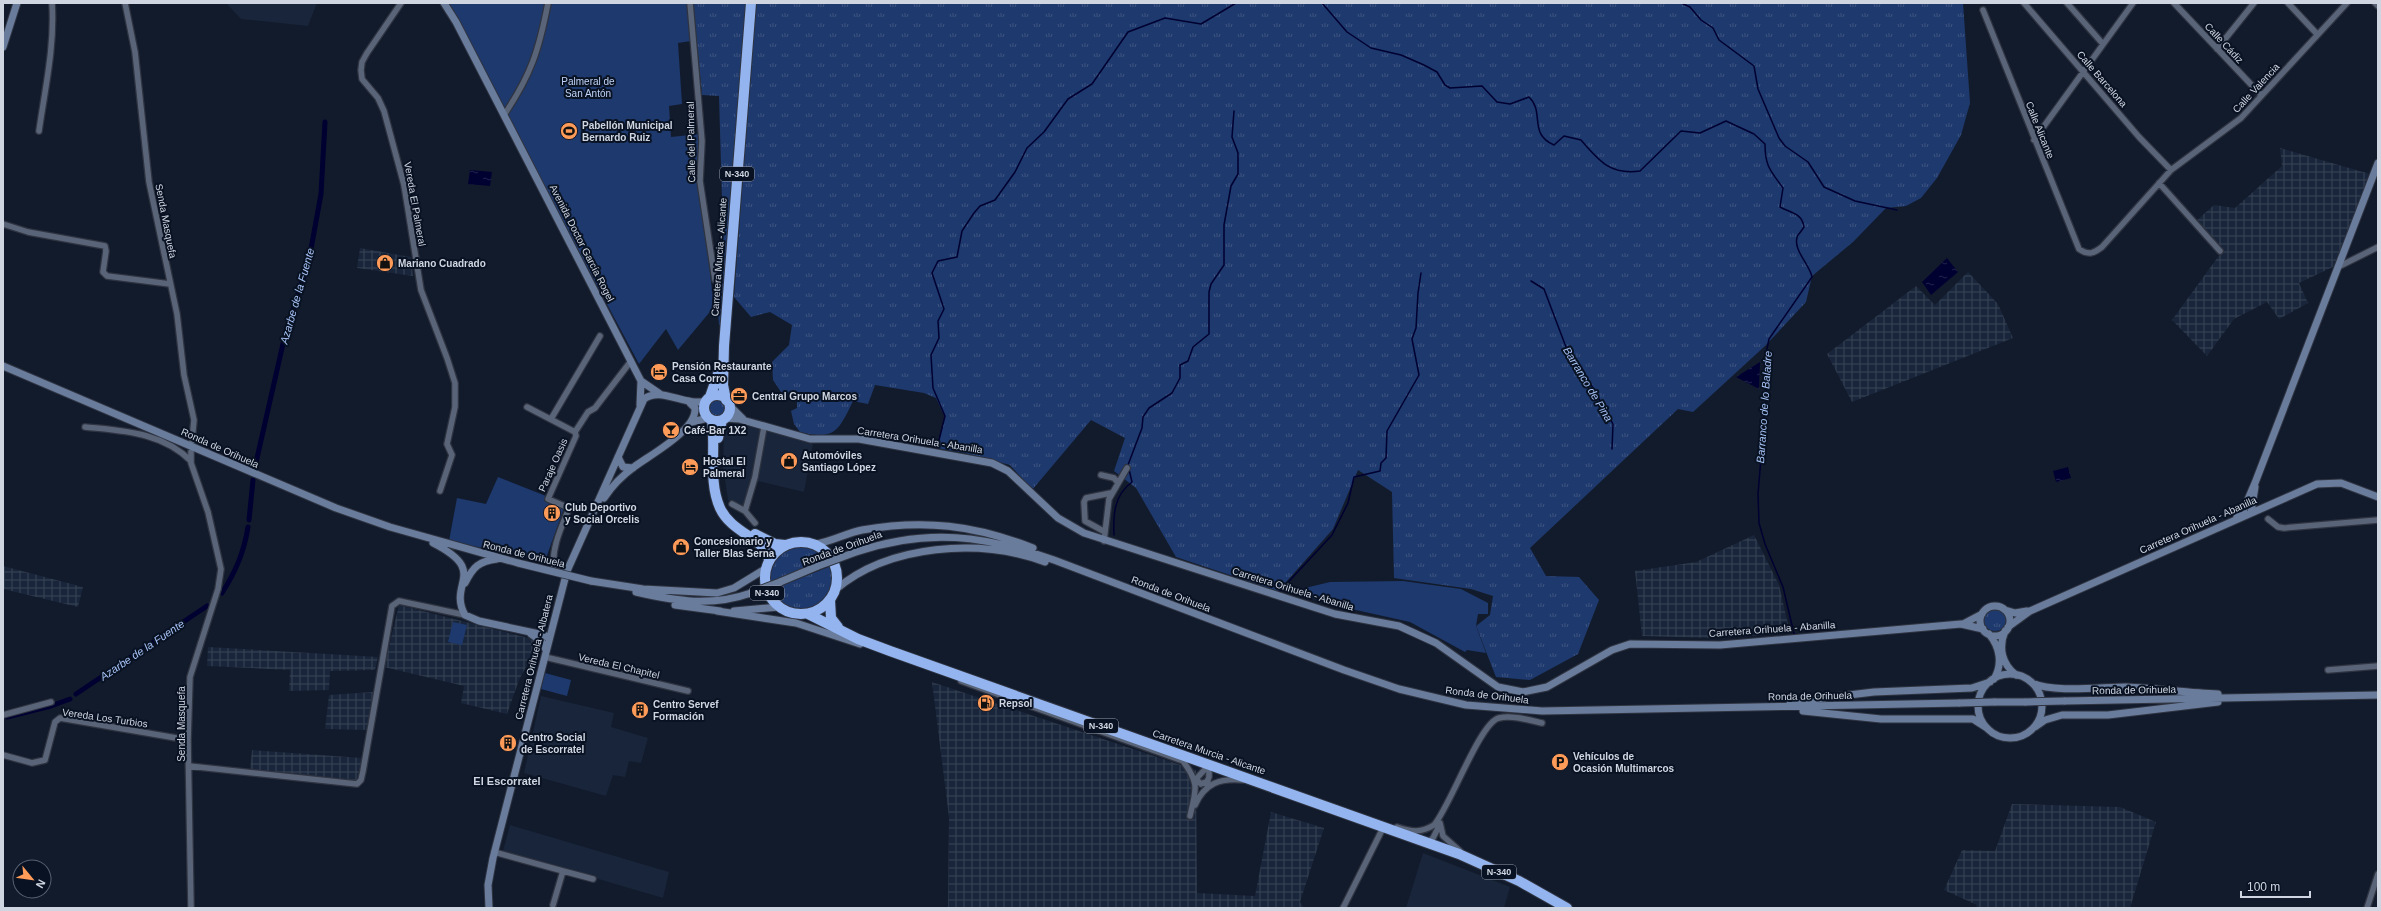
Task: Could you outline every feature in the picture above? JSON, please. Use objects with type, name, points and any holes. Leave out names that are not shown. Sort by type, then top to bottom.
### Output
[{"type":"highway","name":"Carretera Murcia - Alicante","points":[[728,402],[723,385],[724,346],[751,3]]},
{"type":"highway","name":"Carretera Murcia - Alicante","points":[[708,399],[716,385],[724,346]]},
{"type":"highway","points":[[708,399],[721,396],[728,402]]},
{"type":"highway","name":"N-340","points":[[708,399],[704,409],[717,419],[719,469],[722,496],[734,520],[750,532],[769,541],[785,545],[797,542],[815,544]]},
{"type":"highway","name":"N-340","points":[[717,419],[729,412],[728,402]]},
{"type":"highway","name":"N-340","points":[[717,419],[715,487],[721,509],[728,521],[738,531],[764,548],[767,564],[766,590],[779,608],[793,614],[808,614]]},
{"type":"highway","points":[[808,614],[820,609],[830,600],[835,590],[837,572],[829,555],[815,544]]},
{"type":"highway","points":[[767,564],[785,545]]},
{"type":"highway","points":[[830,600],[831,618],[839,629]]},
{"type":"highway","name":"Carretera Murcia - Alicante","points":[[808,614],[886,652],[1271,786],[1428,843],[1504,875],[1567,908]]},
{"type":"main road","points":[[3,47],[17,3]]},
{"type":"main road","name":"Avenida Doctor García Rogel","points":[[444,3],[456,22],[641,381],[660,394],[690,403],[708,399]]},
{"type":"main road","points":[[2236,519],[2246,504],[2255,483],[2378,163]]},
{"type":"main road","name":"Ronda de Orihuela","points":[[3,366],[278,484],[361,517],[417,535],[502,559],[631,591],[675,600],[710,602],[733,599],[856,552],[888,542],[924,537],[953,536],[981,539],[1030,552],[1344,670],[1399,689],[1434,699],[1466,705],[1542,711],[2378,695]]},
{"type":"main road","points":[[596,510],[639,408],[641,381]]},
{"type":"main road","name":"Avenida Doctor García Rogel","points":[[639,408],[644,399],[649,395],[660,394]]},
{"type":"main road","name":"Carretera Orihuela - Abanilla","points":[[728,402],[745,420]]},
{"type":"main road","points":[[596,510],[605,495],[633,468],[677,436],[692,422],[695,414],[690,403]]},
{"type":"main road","points":[[692,422],[717,419]]},
{"type":"main road","name":"Carretera Orihuela - Abanilla","points":[[717,419],[745,420],[764,427],[810,439],[859,439],[992,463],[1008,471],[1058,518],[1084,534],[1335,614],[1400,626],[1436,643],[1498,687],[1523,692],[1547,687],[1612,650],[1630,644],[1720,645],[1961,624],[1982,614]]},
{"type":"main road","points":[[618,456],[618,460],[623,467],[633,468]]},
{"type":"main road","name":"Carretera Orihuela - Abanilla","points":[[2007,629],[2030,611],[2317,484],[2330,482],[2352,486],[2378,498]]},
{"type":"main road","points":[[2251,512],[2255,496],[2255,483]]},
{"type":"main road","points":[[2255,496],[2261,505],[2265,506]]},
{"type":"main road","points":[[2246,504],[2251,512]]},
{"type":"main road","name":"Carretera Orihuela - Albatera","points":[[489,908],[488,885],[494,852],[553,621],[567,572],[596,510]]},
{"type":"main road","points":[[815,544],[859,531],[887,526],[929,524],[957,526],[1016,541],[1098,574],[1108,581]]},
{"type":"main road","points":[[417,535],[450,552],[462,564],[464,574],[461,604],[465,615],[479,621],[531,634],[540,639],[549,638]]},
{"type":"main road","points":[[835,590],[861,573],[900,557],[939,550],[980,550],[1000,551],[1037,559],[1153,602],[1167,604]]},
{"type":"main road","points":[[463,587],[475,566],[486,560],[502,559]]},
{"type":"main road","points":[[591,581],[643,589],[717,593],[734,588],[767,564]]},
{"type":"main road","points":[[631,591],[670,604],[796,623],[886,652]]},
{"type":"main road","points":[[1987,728],[1982,721],[1979,704],[1982,692],[1998,672],[2000,659],[1998,647],[1981,622],[1982,614],[1993,606],[2005,610],[2009,618],[2001,647],[2009,669],[2016,675],[2046,688],[2128,687],[2185,693],[2273,694],[2286,697]]},
{"type":"main road","points":[[717,611],[779,608]]},
{"type":"main road","name":"Carretera Orihuela - Abanilla","points":[[2005,610],[2015,612],[2030,611]]},
{"type":"main road","points":[[531,634],[544,633],[553,621]]},
{"type":"main road","name":"Carretera Orihuela - Abanilla","points":[[1961,624],[1986,631]]},
{"type":"main road","points":[[1986,631],[1997,635],[2007,629]]},
{"type":"main road","points":[[531,634],[542,642],[546,653]]},
{"type":"main road","points":[[1686,708],[1695,705],[1790,702],[1874,692],[1972,688],[2005,675],[2016,675]]},
{"type":"main road","points":[[2032,683],[2039,693],[2042,704],[2039,720],[2035,727]]},
{"type":"main road","points":[[1723,708],[1735,711],[1810,711],[1881,719],[1964,718],[1973,719],[2002,737],[2011,738],[2020,737],[2045,720],[2062,715],[2108,715],[2221,702],[2319,700],[2330,696]]},
{"type":"street","points":[[39,130],[48,70],[53,20],[52,3]]},
{"type":"street","name":"Senda Masquefa","points":[[125,3],[135,52],[149,182],[180,333],[184,375],[194,420],[192,441]]},
{"type":"street","name":"Vereda El Palmeral","points":[[401,3],[367,53],[362,62],[361,70],[362,79],[382,104],[388,131],[394,144],[404,185],[421,290],[455,383],[455,407],[447,444],[452,456],[440,491]]},
{"type":"street","points":[[504,115],[529,74],[539,48],[548,3]]},
{"type":"street","name":"Calle del Palmeral","points":[[690,3],[702,141],[700,181],[715,280]]},
{"type":"street","name":"Calle Barcelona","points":[[2024,3],[2169,168]]},
{"type":"street","points":[[2066,3],[2103,44]]},
{"type":"street","points":[[2034,140],[2131,5],[2125,3]]},
{"type":"street","name":"Calle Cádiz","points":[[2174,3],[2261,95]]},
{"type":"street","points":[[2217,49],[2254,3]]},
{"type":"street","points":[[2288,3],[2317,34]]},
{"type":"street","name":"Calle Valencia","points":[[2086,254],[2094,253],[2102,247],[2159,182],[2169,168],[2241,118],[2347,3]]},
{"type":"street","points":[[2375,3],[2378,6]]},
{"type":"street","name":"Calle Alicante","points":[[1983,10],[2079,249],[2086,254]]},
{"type":"street","points":[[2159,182],[2220,251]]},
{"type":"street","points":[[3,224],[28,232],[105,246],[104,272],[108,276],[170,284]]},
{"type":"street","points":[[2338,267],[2378,247]]},
{"type":"street","points":[[551,419],[600,336]]},
{"type":"street","name":"Paraje Oasis","points":[[567,572],[554,568],[553,560],[558,538],[569,508],[548,499],[576,436],[575,432],[588,412],[596,408],[631,361]]},
{"type":"street","points":[[527,407],[575,432]]},
{"type":"street","points":[[84,427],[139,432],[182,451],[191,461]]},
{"type":"street","points":[[745,511],[755,477],[764,427]]},
{"type":"street","name":"Senda Masquefa","points":[[190,908],[188,740],[190,677],[218,589],[221,569],[208,512],[191,461],[191,452]]},
{"type":"street","points":[[1104,541],[1106,532],[1107,504],[1127,468]]},
{"type":"street","points":[[1101,476],[1114,478],[1118,483]]},
{"type":"street","points":[[1106,532],[1085,521],[1084,502],[1086,498],[1112,493]]},
{"type":"street","points":[[732,504],[745,511],[755,523]]},
{"type":"street","points":[[2268,519],[2278,527],[2284,528],[2378,520]]},
{"type":"street","points":[[189,766],[357,784],[361,780],[363,771],[392,606],[399,601],[465,615]]},
{"type":"street","points":[[446,611],[454,610],[461,604]]},
{"type":"street","name":"Vereda El Chapitel","points":[[546,653],[688,691]]},
{"type":"street","points":[[911,661],[1183,761],[1201,784],[1208,781]]},
{"type":"street","points":[[2328,670],[2378,666]]},
{"type":"street","points":[[3,715],[51,702]]},
{"type":"street","name":"Vereda Los Turbios","points":[[3,754],[32,763],[45,760],[55,722],[60,718],[188,740]]},
{"type":"street","points":[[1366,820],[1377,820],[1410,830],[1422,831],[1434,826],[1444,810],[1479,739],[1493,721],[1498,718],[1511,718],[1542,723]]},
{"type":"street","points":[[1209,765],[1208,781],[1190,816],[1195,795],[1196,779],[1209,765]]},
{"type":"street","points":[[1203,790],[1214,782],[1226,779],[1271,786]]},
{"type":"street","points":[[1428,843],[1433,838],[1444,810]]},
{"type":"street","points":[[1440,823],[1443,836],[1456,849],[1492,866],[1504,875]]},
{"type":"street","points":[[1342,908],[1384,826]]},
{"type":"street","points":[[494,852],[593,879]]},
{"type":"street","points":[[553,905],[563,871]]},
{"type":"street","points":[[2368,908],[2378,874]]},
{"type":"shaded area","points":[[226,3],[317,3],[308,26],[241,19]]},
{"type":"shaded area","points":[[2280,148],[2370,174],[2335,266],[2299,283],[2308,303],[2279,319],[2267,302],[2234,319],[2207,356],[2172,320],[2223,250],[2197,220],[2214,205],[2235,208],[2282,166]]},
{"type":"shaded area","name":"Mariano Cuadrado","points":[[360,248],[411,257],[413,276],[357,268]]},
{"type":"shaded area","points":[[1968,272],[1998,304],[2013,338],[1852,402],[1827,354],[1916,286],[1935,305]]},
{"type":"shaded area","points":[[744,423],[813,443],[804,492],[758,481],[745,508],[728,500],[723,467],[724,429],[732,424]]},
{"type":"shaded area","points":[[1754,535],[1779,585],[1790,633],[1713,638],[1642,636],[1635,571],[1696,562]]},
{"type":"shaded area","points":[[3,566],[83,587],[78,607],[3,589]]},
{"type":"shaded area","points":[[399,605],[540,641],[519,680],[507,714],[461,703],[464,686],[384,667]]},
{"type":"shaded area","points":[[208,647],[378,657],[375,670],[330,671],[329,690],[289,691],[290,670],[207,666]]},
{"type":"shaded area","points":[[932,682],[1196,770],[1197,893],[1255,896],[1271,812],[1324,828],[1300,902],[1304,908],[948,908],[949,817]]},
{"type":"shaded area","points":[[373,692],[367,730],[325,729],[329,695]]},
{"type":"shaded area","points":[[541,696],[614,713],[611,727],[648,738],[641,763],[629,761],[625,777],[613,775],[606,796],[524,773]]},
{"type":"shaded area","points":[[252,750],[362,758],[357,782],[250,770]]},
{"type":"shaded area","points":[[2012,804],[2120,807],[2156,822],[2130,908],[1976,908],[1977,905],[1944,890],[1962,850],[1995,851]]},
{"type":"shaded area","points":[[510,825],[669,872],[663,898],[503,851]]},
{"type":"shaded area","points":[[1423,853],[1510,887],[1504,908],[1406,908]]},
{"type":"green space","name":"Palmeral de San Antón","points":[[446,3],[688,3],[691,41],[678,43],[682,104],[669,106],[671,137],[699,134],[699,179],[714,307],[678,350],[666,329],[639,364]]},
{"type":"green space","points":[[693,3],[748,3],[723,326],[719,325],[716,288],[724,268],[719,96],[702,95]]},
{"type":"green space","points":[[756,3],[1963,3],[1970,103],[1961,135],[1937,178],[1921,198],[1906,206],[1886,208],[1853,242],[1812,276],[1806,302],[1765,346],[1693,412],[1678,409],[1530,548],[1546,576],[1579,577],[1599,600],[1578,654],[1530,680],[1496,677],[1476,626],[1490,615],[1493,596],[1471,589],[1394,578],[1392,492],[1358,470],[1333,529],[1278,591],[1176,557],[1136,488],[1114,471],[1125,438],[1091,420],[1032,490],[1010,465],[965,453],[937,448],[945,417],[936,398],[924,393],[875,385],[868,404],[853,401],[844,419],[834,431],[821,435],[800,432],[794,424],[791,411],[797,408],[797,402],[791,395],[785,398],[773,380],[772,362],[789,345],[792,325],[770,312],[751,317],[734,297]]},
{"type":"green space","points":[[717,400],[723,402],[725,408],[723,414],[717,416],[711,414],[709,408],[711,402]]},
{"type":"green space","points":[[498,477],[546,496],[544,500],[564,508],[545,561],[449,541],[457,498],[486,504]]},
{"type":"green space","points":[[797,546],[813,548],[827,560],[769,583],[770,570],[776,558],[785,550]]},
{"type":"green space","points":[[831,566],[833,580],[830,592],[823,601],[814,607],[803,610],[792,609],[781,603],[772,593],[771,590]]},
{"type":"green space","points":[[1403,581],[1461,589],[1488,603],[1488,614],[1478,614],[1476,626],[1486,653],[1467,650],[1465,652],[1410,622],[1338,606],[1305,596],[1301,589],[1330,582]]},
{"type":"green space","points":[[1995,609],[2003,612],[2006,620],[2003,628],[1995,631],[1987,628],[1984,620],[1987,612]]},
{"type":"green space","points":[[453,622],[467,625],[462,645],[448,642]]},
{"type":"green space","points":[[545,673],[571,680],[567,696],[541,689]]},
{"type":"water","points":[[470,170],[492,172],[490,186],[468,184]]},
{"type":"water","points":[[1947,258],[1958,272],[1931,295],[1922,282]]},
{"type":"water","points":[[1760,362],[1759,389],[1736,377]]},
{"type":"water","points":[[2068,467],[2071,478],[2056,482],[2053,471]]},
{"type":"waterway","points":[[937,448],[945,416],[933,388],[931,355],[939,338],[938,321],[944,309],[932,273],[938,261],[957,257],[962,231],[974,213],[980,206],[995,200],[1015,172],[1027,148],[1044,132],[1068,99],[1092,84],[1128,32],[1165,18],[1201,24],[1236,3]]},
{"type":"waterway","name":"Barranco de lo Baladre","points":[[1322,3],[1347,32],[1371,48],[1401,55],[1424,65],[1437,72],[1445,85],[1450,88],[1482,86],[1497,102],[1510,104],[1529,97],[1534,103],[1536,109],[1541,135],[1546,140],[1554,145],[1564,136],[1581,140],[1606,165],[1621,171],[1640,171],[1681,131],[1700,133],[1726,121],[1754,134],[1765,144],[1766,158],[1769,168],[1783,188],[1780,207],[1795,214],[1803,222],[1804,227],[1798,235],[1797,245],[1811,272],[1812,277],[1769,339],[1766,354],[1766,398],[1758,494],[1759,523],[1765,544],[1783,587],[1794,634]]},
{"type":"waterway","points":[[1681,3],[1690,7],[1701,20],[1713,28],[1719,40],[1754,66],[1758,89],[1779,138],[1785,146],[1808,162],[1824,187],[1855,201],[1897,210]]},
{"type":"waterway","points":[[1114,535],[1116,506],[1121,493],[1132,482],[1128,465],[1142,428],[1143,417],[1149,408],[1172,393],[1180,378],[1180,365],[1188,361],[1193,347],[1209,334],[1209,292],[1211,284],[1224,265],[1224,225],[1231,186],[1238,174],[1238,153],[1232,137],[1234,111]]},
{"type":"waterway","name":"Azarbe de la Fuente","points":[[255,467],[285,335],[309,260],[321,194],[325,122]]},
{"type":"waterway","points":[[1279,592],[1332,535],[1348,503],[1354,477],[1380,471],[1381,463],[1386,458],[1387,431],[1419,375],[1412,339],[1416,328],[1421,273]]},
{"type":"waterway","name":"Barranco de Pina","points":[[1531,281],[1544,289],[1569,355],[1580,365],[1613,424],[1612,449]]},
{"type":"waterway","name":"Azarbe de la Fuente","points":[[249,520],[253,480]]},
{"type":"waterway","name":"Azarbe de la Fuente","points":[[222,593],[239,561],[248,527]]},
{"type":"waterway","name":"Azarbe de la Fuente","points":[[76,694],[207,606]]},
{"type":"waterway","name":"Azarbe de la Fuente","points":[[7,717],[51,706],[70,699]]},
{"type":"place","name":"Pabellón Municipal Bernardo Ruiz","points":[[569,131]]},
{"type":"place","name":"Mariano Cuadrado","points":[[385,263]]},
{"type":"place","name":"Pensión Restaurante Casa Corro","points":[[659,372]]},
{"type":"place","name":"Central Grupo Marcos","points":[[739,396]]},
{"type":"place","name":"Café-Bar 1X2","points":[[671,430]]},
{"type":"place","name":"Automóviles Santiago López","points":[[789,461]]},
{"type":"place","name":"Hostal El Palmeral","points":[[690,467]]},
{"type":"place","name":"Club Deportivo y Social Orcelis","points":[[552,513]]},
{"type":"place","name":"Concesionario y Taller Blas Serna","points":[[681,547]]},
{"type":"place","name":"Repsol","points":[[986,703]]},
{"type":"place","name":"Centro Servef Formación","points":[[640,710]]},
{"type":"place","name":"Centro Social de Escorratel","points":[[508,743]]},
{"type":"place","name":"Vehículos de Ocasión Multimarcos","points":[[1560,762]]},
{"type":"district","name":"El Escorratel","points":[[507,781]]}]
